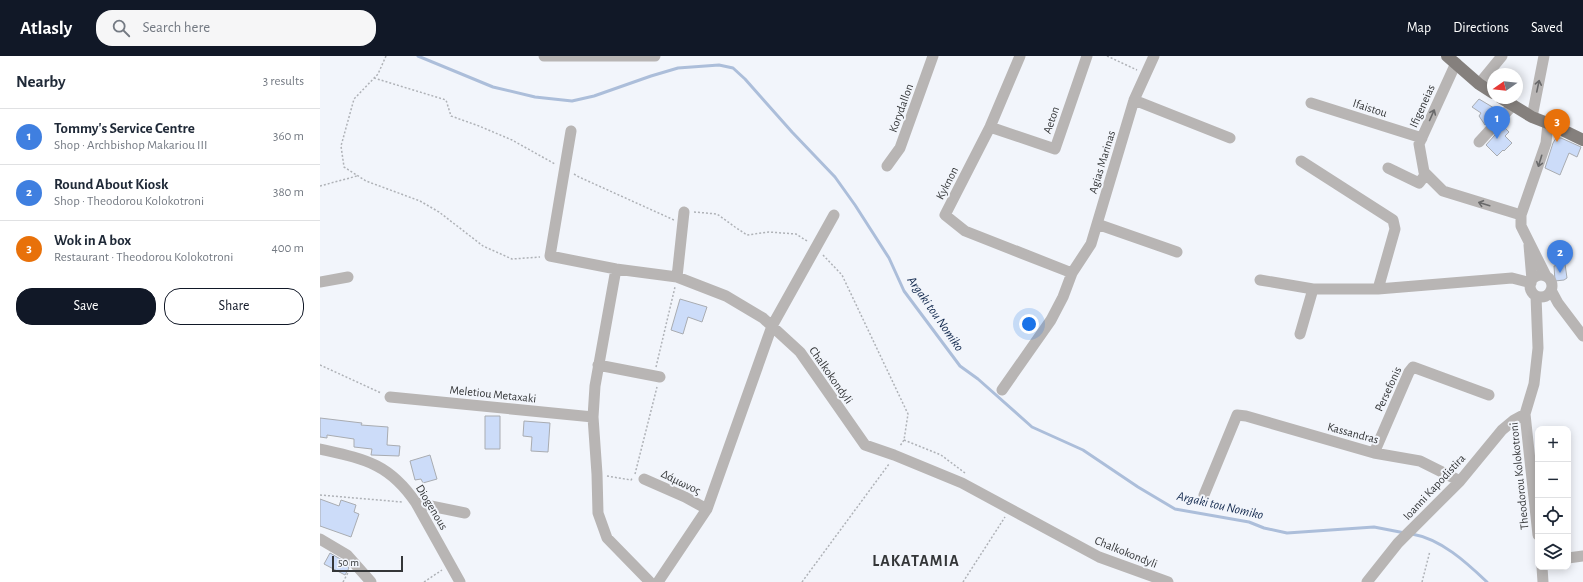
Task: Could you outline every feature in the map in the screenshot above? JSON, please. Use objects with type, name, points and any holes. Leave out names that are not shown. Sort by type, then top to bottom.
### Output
[{"type":"main road","points":[[1452,60],[1487,89]]},
{"type":"main road","points":[[1513,105],[1532,117],[1583,140]]},
{"type":"street","points":[[544,56],[655,56]]},
{"type":"street","name":"Korydallon","points":[[887,166],[900,148],[933,56]]},
{"type":"street","name":"Kyknon","points":[[1020,56],[990,128],[944,215],[965,231],[1072,273]]},
{"type":"street","name":"Aeton","points":[[990,128],[1055,149],[1087,56]]},
{"type":"street","name":"Agias Marinas","points":[[1002,390],[1051,320],[1063,297],[1072,273],[1091,244],[1134,100],[1154,56]]},
{"type":"street","points":[[1480,84],[1502,56]]},
{"type":"street","points":[[1532,117],[1544,56]]},
{"type":"street","name":"Ifigeneias","points":[[1426,174],[1424,172],[1419,144],[1452,60]]},
{"type":"street","points":[[1134,100],[1230,138]]},
{"type":"street","name":"Ifaistou","points":[[1311,103],[1422,138]]},
{"type":"street","points":[[1479,142],[1513,105]]},
{"type":"street","points":[[1548,123],[1546,143],[1522,215],[1522,226],[1528,242],[1551,283],[1551,290],[1558,303],[1583,336]]},
{"type":"street","points":[[550,256],[570,131]]},
{"type":"street","points":[[1301,161],[1393,220],[1395,229],[1378,289]]},
{"type":"street","points":[[1388,168],[1419,183],[1426,174],[1443,191],[1522,215]]},
{"type":"street","points":[[677,277],[684,212]]},
{"type":"street","points":[[658,582],[707,510],[772,326],[834,215]]},
{"type":"street","points":[[1097,224],[1177,252]]},
{"type":"street","points":[[1528,242],[1531,291],[1536,296],[1543,296],[1551,290]]},
{"type":"street","name":"Chalkokondyli","points":[[550,256],[616,269],[677,277],[726,296],[763,318],[800,352],[865,446],[894,455],[962,483],[1099,557],[1168,582]]},
{"type":"street","points":[[616,269],[595,386],[594,417],[598,513],[607,538],[650,582]]},
{"type":"street","points":[[1531,282],[1537,276],[1546,276]]},
{"type":"street","points":[[320,282],[348,277]]},
{"type":"street","points":[[1260,280],[1313,289],[1378,289],[1512,278],[1531,282]]},
{"type":"street","points":[[1300,334],[1313,289]]},
{"type":"street","name":"Theodorou Kolokotroni","points":[[1535,506],[1525,414],[1534,384],[1538,348],[1536,296]]},
{"type":"street","points":[[598,365],[657,377]]},
{"type":"street","name":"Persefonis","points":[[1374,453],[1409,372],[1413,367],[1489,395]]},
{"type":"street","name":"Meletiou Metaxaki","points":[[390,397],[594,417]]},
{"type":"street","name":"Ioanni Kapodistira","points":[[1367,582],[1398,543],[1460,481],[1502,430],[1514,420],[1525,414]]},
{"type":"street","name":"Kassandras","points":[[1204,495],[1236,415],[1246,416],[1374,453],[1420,461],[1460,481]]},
{"type":"street","name":"Diogenous","points":[[320,449],[364,459],[379,466],[408,490],[460,582]]},
{"type":"street","name":"Δάμωνος","points":[[644,479],[684,497],[707,510]]},
{"type":"street","points":[[416,503],[465,512]]},
{"type":"street","points":[[320,539],[347,555],[371,582]]},
{"type":"street","points":[[1571,558],[1583,556]]},
{"type":"street","points":[[1542,570],[1543,582]]},
{"type":"path","points":[[386,56],[378,74],[354,99],[341,146],[344,168],[366,181],[420,201],[439,212],[483,246],[512,259],[550,256]]},
{"type":"path","points":[[1107,56],[1146,74]]},
{"type":"path","points":[[374,78],[446,100],[451,116],[512,140],[551,162],[565,167],[579,177],[683,224]]},
{"type":"path","points":[[320,186],[357,176]]},
{"type":"path","points":[[684,212],[718,214],[747,235],[769,232],[796,234],[816,247],[842,275],[908,414],[904,440],[885,471],[802,582]]},
{"type":"path","points":[[597,474],[631,480],[634,476],[657,377],[677,277]]},
{"type":"path","points":[[320,365],[390,397]]},
{"type":"path","points":[[904,440],[941,455],[965,473]]},
{"type":"path","points":[[320,496],[416,503]]},
{"type":"path","points":[[963,582],[1011,509]]},
{"type":"path","points":[[1422,582],[1430,551]]},
{"type":"path","points":[[424,582],[450,565]]},
{"type":"building","points":[[1479,99],[1494,108],[1497,112],[1485,125],[1479,116],[1481,113],[1472,107]]},
{"type":"building","points":[[1503,126],[1509,132],[1505,136],[1512,143],[1497,156],[1486,145]]},
{"type":"building","points":[[1556,138],[1561,138],[1581,147],[1577,157],[1569,153],[1560,175],[1545,168]]},
{"type":"building","points":[[1565,264],[1567,278],[1564,280],[1555,281],[1554,266]]},
{"type":"building","points":[[680,299],[707,307],[702,322],[688,317],[683,334],[671,330]]},
{"type":"building","points":[[485,416],[500,416],[500,449],[485,449]]},
{"type":"building","points":[[320,418],[362,423],[361,425],[388,427],[387,445],[400,446],[399,456],[371,455],[372,449],[354,447],[354,439],[327,435],[327,438],[320,437]]},
{"type":"building","points":[[524,421],[550,423],[548,452],[531,451],[532,437],[523,436]]},
{"type":"building","points":[[430,455],[437,479],[423,483],[421,479],[415,480],[410,461]]},
{"type":"building","points":[[320,499],[339,506],[341,500],[356,505],[354,512],[359,514],[351,537],[320,526]]},
{"type":"building","points":[[330,553],[342,560],[349,568],[345,575],[324,564]]},
{"type":"waterway","name":"Argaki tou Nomiko","points":[[418,56],[493,87],[535,97],[572,101],[594,96],[678,68],[719,65],[733,68],[745,79],[792,132],[835,177],[889,258],[904,291],[960,366],[978,379],[1032,427],[1083,450],[1138,487],[1175,509],[1249,522],[1264,528],[1287,533],[1374,527],[1405,533]]},
{"type":"waterway","name":"Argaki tou Nomiko","points":[[1412,534],[1443,546],[1462,559],[1487,582]]},
{"type":"place","name":"Tommy's Service Centre","points":[[1497,139]]},
{"type":"place","name":"Wok in A box","points":[[1557,142]]},
{"type":"place","name":"Round About Kiosk","points":[[1560,273]]},
{"type":"district","name":"LAKATAMIA","points":[[916,561]]}]
